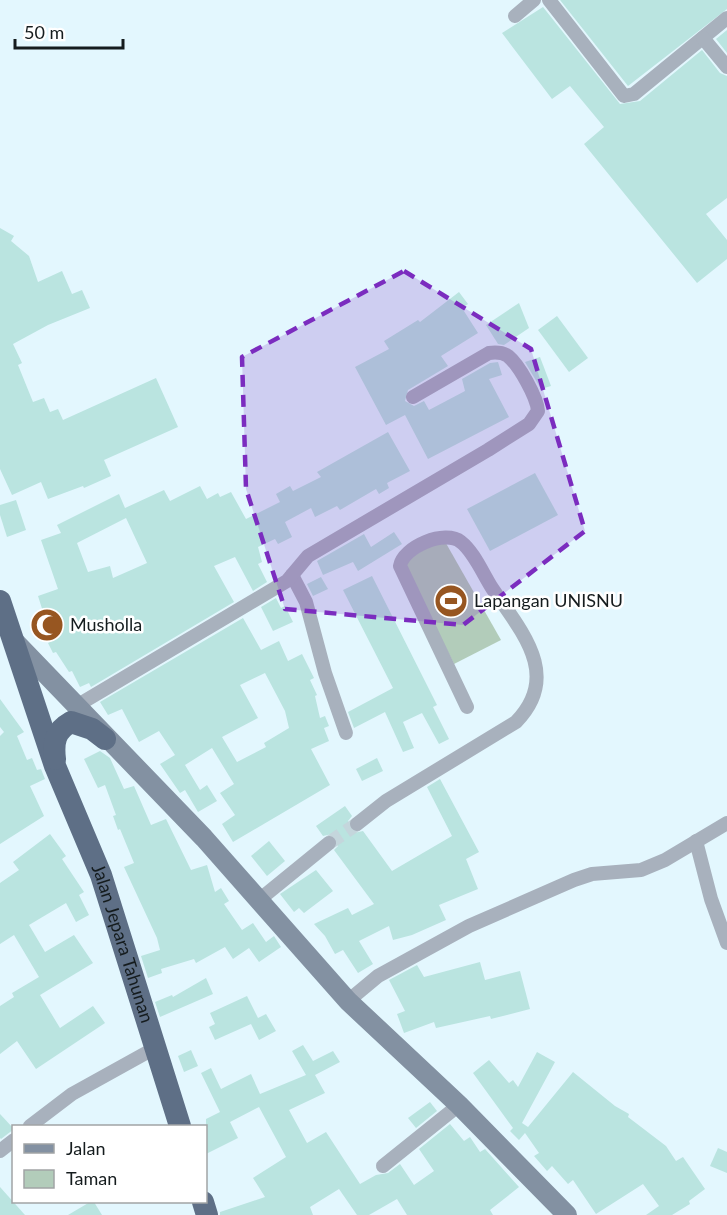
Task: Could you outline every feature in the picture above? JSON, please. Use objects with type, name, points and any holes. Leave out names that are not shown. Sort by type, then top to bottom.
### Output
[{"type":"highway","name":"Jalan Jepara Tahunan","points":[[0,601],[55,766],[101,875],[180,1125]]},
{"type":"highway","points":[[55,766],[54,740],[63,727],[71,722],[86,726],[105,739]]},
{"type":"main road","points":[[15,644],[78,705],[105,739],[204,838],[348,1001],[459,1104],[565,1214]]},
{"type":"street","points":[[515,16],[534,0]]},
{"type":"street","points":[[549,0],[624,96],[634,94],[727,18]]},
{"type":"street","points":[[703,38],[727,67]]},
{"type":"street","points":[[78,705],[292,575],[308,556],[529,424],[538,411],[534,394],[510,358],[497,352],[489,353],[414,397]]},
{"type":"street","points":[[357,824],[386,801],[516,722],[528,711],[537,684],[536,664],[528,642],[475,561],[461,542],[450,537],[436,537],[406,553],[400,566],[467,707]]},
{"type":"street","points":[[292,575],[306,602],[346,734]]},
{"type":"street","points":[[348,1001],[387,970],[469,926],[592,874],[641,870],[665,861],[727,823]]},
{"type":"street","points":[[696,842],[711,899],[727,943]]},
{"type":"street","points":[[258,900],[328,843]]},
{"type":"street","points":[[31,1125],[72,1094],[155,1048]]},
{"type":"street","points":[[383,1166],[459,1104]]},
{"type":"highlighted area","points":[[404,271],[531,349],[585,531],[463,625],[285,609],[246,489],[242,357]]},
{"type":"green space","name":"Lapangan UNISNU","points":[[443,538],[501,640],[454,664],[403,562]]},
{"type":"building","points":[[560,0],[727,0],[727,9],[628,86]]},
{"type":"building","points":[[543,7],[620,104],[640,101],[702,50],[720,73],[727,76],[727,198],[706,214],[727,240],[727,259],[697,283],[584,144],[604,127],[570,86],[552,99],[502,33]]},
{"type":"building","points":[[727,30],[727,53],[716,39]]},
{"type":"building","points":[[0,228],[14,236],[11,241],[29,256],[38,282],[62,271],[72,294],[82,290],[90,308],[48,325],[13,344],[22,363],[18,365],[33,402],[44,398],[50,412],[58,409],[63,420],[156,378],[178,427],[104,460],[111,476],[84,488],[83,486],[48,499],[41,482],[12,495],[0,469]]},
{"type":"building","points":[[459,292],[468,304],[462,308],[478,333],[441,356],[448,366],[408,390],[405,401],[414,406],[424,401],[429,410],[465,391],[462,379],[490,363],[498,362],[502,375],[489,379],[509,417],[428,459],[405,415],[386,425],[355,367],[389,349],[384,341],[418,320],[420,322]]},
{"type":"building","points":[[519,303],[529,328],[504,345],[498,344],[486,325]]},
{"type":"building","points":[[557,316],[588,358],[569,372],[538,330]]},
{"type":"building","points":[[540,357],[551,386],[541,389],[525,362]]},
{"type":"building","points":[[388,432],[410,471],[387,483],[389,488],[379,494],[376,489],[340,510],[337,506],[315,517],[311,508],[285,522],[292,537],[278,544],[275,539],[258,547],[262,562],[258,564],[267,582],[253,591],[235,557],[214,566],[234,602],[91,687],[89,683],[80,687],[72,671],[69,672],[56,652],[53,653],[48,643],[56,639],[45,618],[38,596],[58,589],[41,540],[61,533],[57,525],[119,494],[125,508],[164,490],[170,501],[200,486],[207,499],[218,493],[220,497],[231,492],[246,519],[280,502],[276,494],[290,486],[293,491],[321,477],[317,472]],"holes":[[[126,518],[147,563],[113,578],[110,566],[88,572],[77,543]]]},
{"type":"building","points":[[535,473],[558,515],[490,551],[467,509]]},
{"type":"building","points":[[16,500],[26,530],[7,537],[0,515],[0,505]]},
{"type":"building","points":[[394,532],[402,544],[358,571],[353,562],[323,575],[317,561],[364,534],[371,547]]},
{"type":"building","points":[[372,576],[437,705],[433,707],[449,739],[439,744],[422,713],[403,722],[414,748],[403,752],[385,712],[354,728],[348,712],[393,688],[343,590]]},
{"type":"building","points":[[321,577],[328,589],[313,596],[307,584]]},
{"type":"building","points":[[276,598],[281,608],[285,606],[293,622],[273,631],[261,607]]},
{"type":"building","points":[[243,618],[261,650],[279,641],[288,661],[302,654],[314,678],[310,680],[317,695],[315,696],[320,718],[325,716],[329,726],[324,728],[329,741],[311,749],[330,785],[233,842],[222,824],[235,815],[220,793],[234,784],[212,748],[185,765],[200,790],[207,785],[217,801],[198,812],[185,790],[180,793],[160,764],[175,755],[159,731],[139,742],[122,709],[108,715],[100,702]],"holes":[[[265,673],[285,711],[289,728],[264,743],[266,747],[237,762],[222,737],[258,718],[240,685]]]},
{"type":"building","points":[[0,699],[24,732],[17,736],[27,760],[32,758],[37,770],[41,769],[45,779],[30,786],[44,816],[0,844],[0,736],[4,732],[0,727]]},
{"type":"building","points":[[100,751],[110,758],[124,789],[134,786],[151,825],[166,819],[191,870],[207,865],[215,892],[221,888],[229,901],[224,904],[242,930],[253,923],[266,942],[274,936],[281,947],[259,962],[249,948],[233,959],[225,947],[196,963],[194,959],[161,969],[162,973],[148,978],[141,956],[160,950],[157,938],[124,867],[134,863],[120,829],[118,830],[113,816],[116,815],[105,785],[98,788],[84,759]]},
{"type":"building","points":[[377,758],[383,771],[362,781],[356,769]]},
{"type":"building","points":[[440,779],[479,852],[466,859],[478,889],[439,905],[446,920],[412,935],[393,940],[389,926],[359,941],[373,964],[358,973],[343,950],[335,954],[325,936],[314,924],[348,908],[352,915],[374,904],[334,850],[338,846],[336,838],[332,834],[323,836],[316,826],[345,806],[352,816],[348,821],[350,829],[354,833],[363,831],[392,871],[452,836],[427,787]]},
{"type":"building","points":[[50,834],[66,856],[62,859],[84,892],[79,895],[89,915],[76,922],[66,903],[29,925],[45,952],[74,935],[93,963],[40,995],[60,1028],[93,1006],[105,1023],[36,1069],[17,1041],[0,1054],[0,1006],[14,997],[12,993],[39,977],[14,935],[0,944],[0,883],[19,870],[13,862]]},
{"type":"building","points":[[269,841],[285,861],[267,876],[251,856]]},
{"type":"building","points":[[316,870],[333,891],[304,913],[299,908],[294,912],[280,894]]},
{"type":"building","points":[[480,962],[485,980],[520,971],[530,1009],[491,1019],[490,1016],[436,1028],[434,1022],[404,1033],[397,1014],[405,1011],[389,980],[417,965],[424,977]]},
{"type":"building","points":[[206,978],[213,994],[160,1017],[155,1002],[172,995],[173,997]]},
{"type":"building","points":[[247,996],[258,1018],[266,1014],[276,1031],[259,1040],[251,1024],[215,1040],[209,1027],[215,1024],[210,1013]]},
{"type":"building","points":[[303,1045],[313,1061],[333,1051],[340,1062],[315,1075],[325,1093],[289,1110],[307,1143],[326,1132],[360,1184],[376,1175],[388,1173],[400,1164],[414,1185],[434,1171],[419,1149],[450,1124],[464,1141],[470,1137],[480,1152],[485,1149],[519,1187],[490,1210],[493,1215],[407,1215],[397,1199],[369,1215],[357,1215],[339,1189],[310,1207],[313,1215],[220,1215],[220,1212],[265,1197],[253,1178],[286,1157],[259,1107],[230,1122],[238,1138],[207,1154],[206,1119],[220,1112],[201,1073],[211,1068],[221,1089],[251,1074],[260,1094],[306,1075],[292,1051]]},
{"type":"building","points":[[191,1050],[198,1066],[184,1072],[178,1056]]},
{"type":"building","points":[[537,1052],[555,1062],[522,1123],[528,1127],[573,1072],[615,1106],[629,1114],[628,1117],[666,1146],[676,1161],[683,1157],[705,1189],[689,1201],[690,1204],[672,1215],[646,1215],[659,1206],[643,1184],[596,1214],[573,1180],[568,1184],[552,1166],[547,1171],[534,1156],[539,1153],[525,1133],[519,1140],[510,1131],[513,1128],[473,1073],[489,1060],[509,1083],[513,1080],[518,1087]]},
{"type":"building","points":[[430,1102],[437,1111],[416,1128],[408,1118]]},
{"type":"building","points":[[0,1114],[12,1127],[12,1131],[0,1138]]},
{"type":"building","points":[[718,1148],[727,1152],[727,1173],[710,1166]]},
{"type":"building","points":[[0,1187],[25,1215],[0,1215]]},
{"type":"building","points":[[88,1203],[95,1203],[102,1215],[68,1215]]},
{"type":"tunnel","points":[[329,843],[357,824]]},
{"type":"place","name":"Lapangan UNISNU","points":[[451,601]]},
{"type":"place","name":"Musholla","points":[[47,625]]}]
